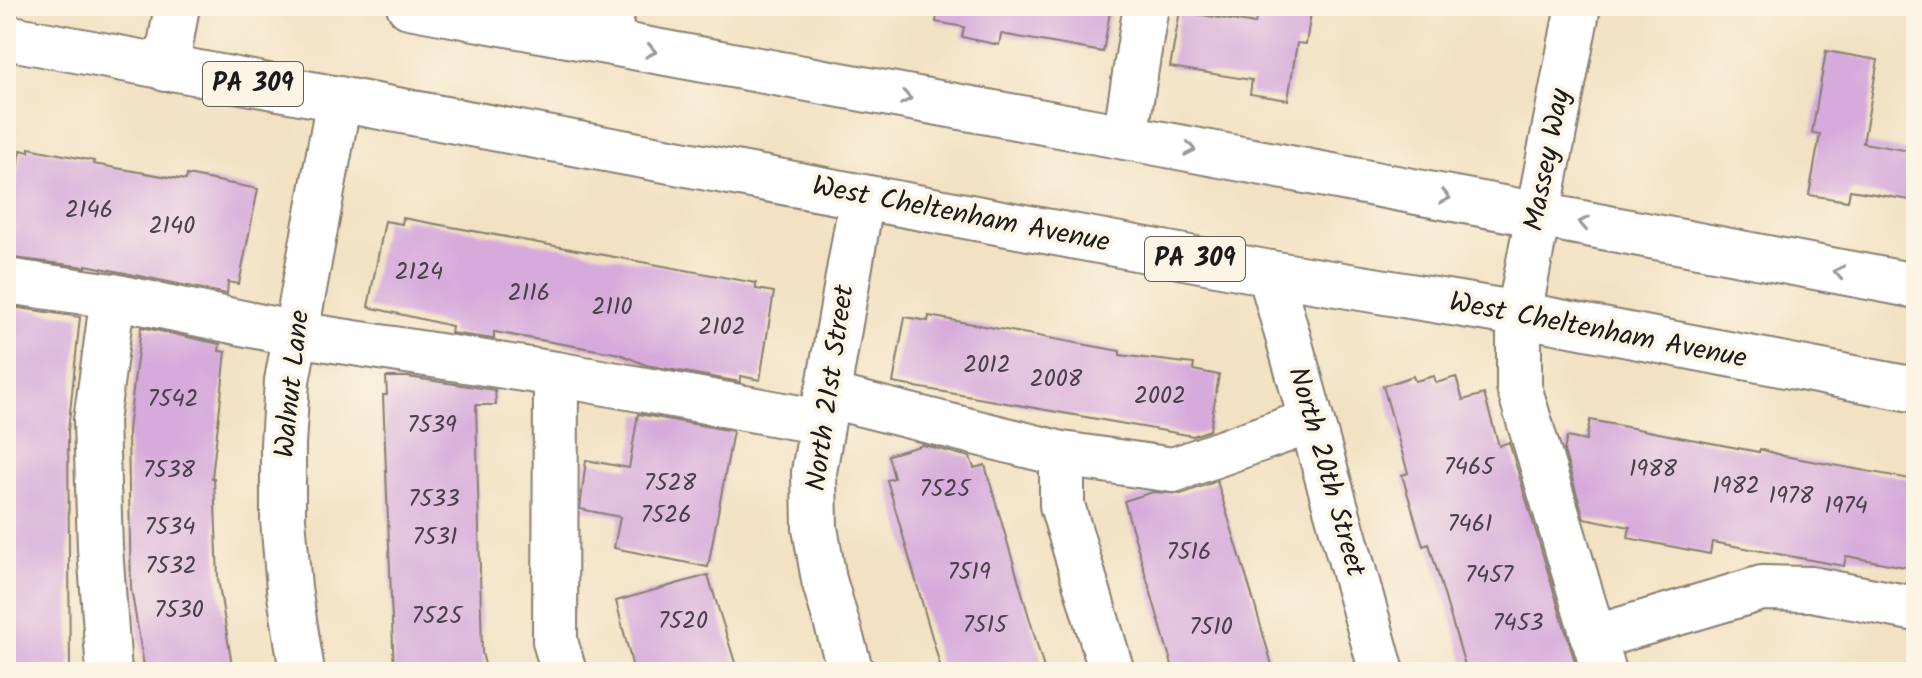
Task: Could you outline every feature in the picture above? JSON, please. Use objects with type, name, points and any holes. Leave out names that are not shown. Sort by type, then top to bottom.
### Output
[{"type":"main road","points":[[166,69],[177,6]]},
{"type":"main road","points":[[409,6],[611,24],[778,76],[1125,137],[1916,286]]},
{"type":"main road","points":[[1125,137],[1146,6]]},
{"type":"main road","name":"Massey Way","points":[[1578,6],[1519,314],[1519,387],[1598,655]]},
{"type":"main road","name":"West Cheltenham Avenue","points":[[6,37],[1270,273],[1519,314],[1916,390]]},
{"type":"main road","name":"Walnut Lane","points":[[302,672],[289,588],[283,519],[285,412],[295,334],[339,99]]},
{"type":"main road","name":"North 21st Street","points":[[851,672],[824,580],[815,528],[814,472],[862,197]]},
{"type":"main road","name":"North 20th Street","points":[[1270,273],[1382,672]]},
{"type":"main road","points":[[6,281],[113,296],[295,334],[556,374],[824,409],[1062,454],[1173,470],[1311,421]]},
{"type":"main road","points":[[109,672],[100,548],[96,421],[113,296]]},
{"type":"main road","points":[[556,374],[555,641],[564,672]]},
{"type":"main road","points":[[1062,454],[1062,505],[1112,672]]},
{"type":"main road","points":[[1598,655],[1762,588],[1811,589],[1916,609]]},
{"type":"building","points":[[938,6],[1111,6],[1103,52],[1001,34],[999,45],[962,37],[964,27],[936,22]]},
{"type":"building","points":[[1258,6],[1312,6],[1306,44],[1297,43],[1288,100],[1250,94],[1252,80],[1170,67],[1180,11],[1255,24]]},
{"type":"building","points":[[1826,51],[1878,60],[1863,143],[1916,152],[1916,201],[1850,190],[1848,201],[1809,195],[1820,134],[1812,133]]},
{"type":"building","points":[[29,148],[94,161],[93,164],[186,180],[187,175],[258,189],[239,284],[228,282],[227,294],[86,265],[6,257],[21,150],[29,152]]},
{"type":"building","points":[[403,218],[756,283],[756,289],[774,292],[760,380],[741,376],[740,382],[646,365],[620,354],[494,332],[494,339],[451,333],[452,326],[368,307],[385,221],[402,224]]},
{"type":"building","points":[[6,306],[80,317],[68,431],[70,672],[6,672]]},
{"type":"building","points":[[929,316],[1120,351],[1120,355],[1194,364],[1193,370],[1219,375],[1210,430],[1193,436],[893,383],[905,317],[928,321]]},
{"type":"building","points":[[141,327],[220,344],[219,351],[226,352],[212,478],[218,579],[233,672],[145,672],[131,588],[128,430]]},
{"type":"building","points":[[1413,376],[1415,381],[1434,376],[1436,383],[1456,377],[1463,400],[1484,394],[1499,446],[1509,442],[1578,672],[1467,672],[1429,544],[1423,546],[1402,475],[1408,473],[1383,386]]},
{"type":"building","points":[[386,377],[408,377],[495,390],[496,405],[476,405],[482,653],[487,672],[394,672],[383,395],[387,395]]},
{"type":"building","points":[[638,414],[733,431],[708,567],[614,548],[620,517],[580,509],[586,460],[629,468]]},
{"type":"building","points":[[1590,420],[1916,480],[1916,569],[1846,556],[1844,566],[1712,542],[1710,554],[1628,538],[1630,527],[1584,518],[1564,451],[1567,437],[1586,441]]},
{"type":"building","points":[[923,445],[970,457],[974,468],[985,465],[1045,672],[942,672],[887,480],[894,478],[888,455]]},
{"type":"building","points":[[1217,481],[1274,672],[1174,672],[1124,501],[1153,492],[1181,494]]},
{"type":"building","points":[[708,575],[736,666],[716,672],[634,672],[616,601]]}]
